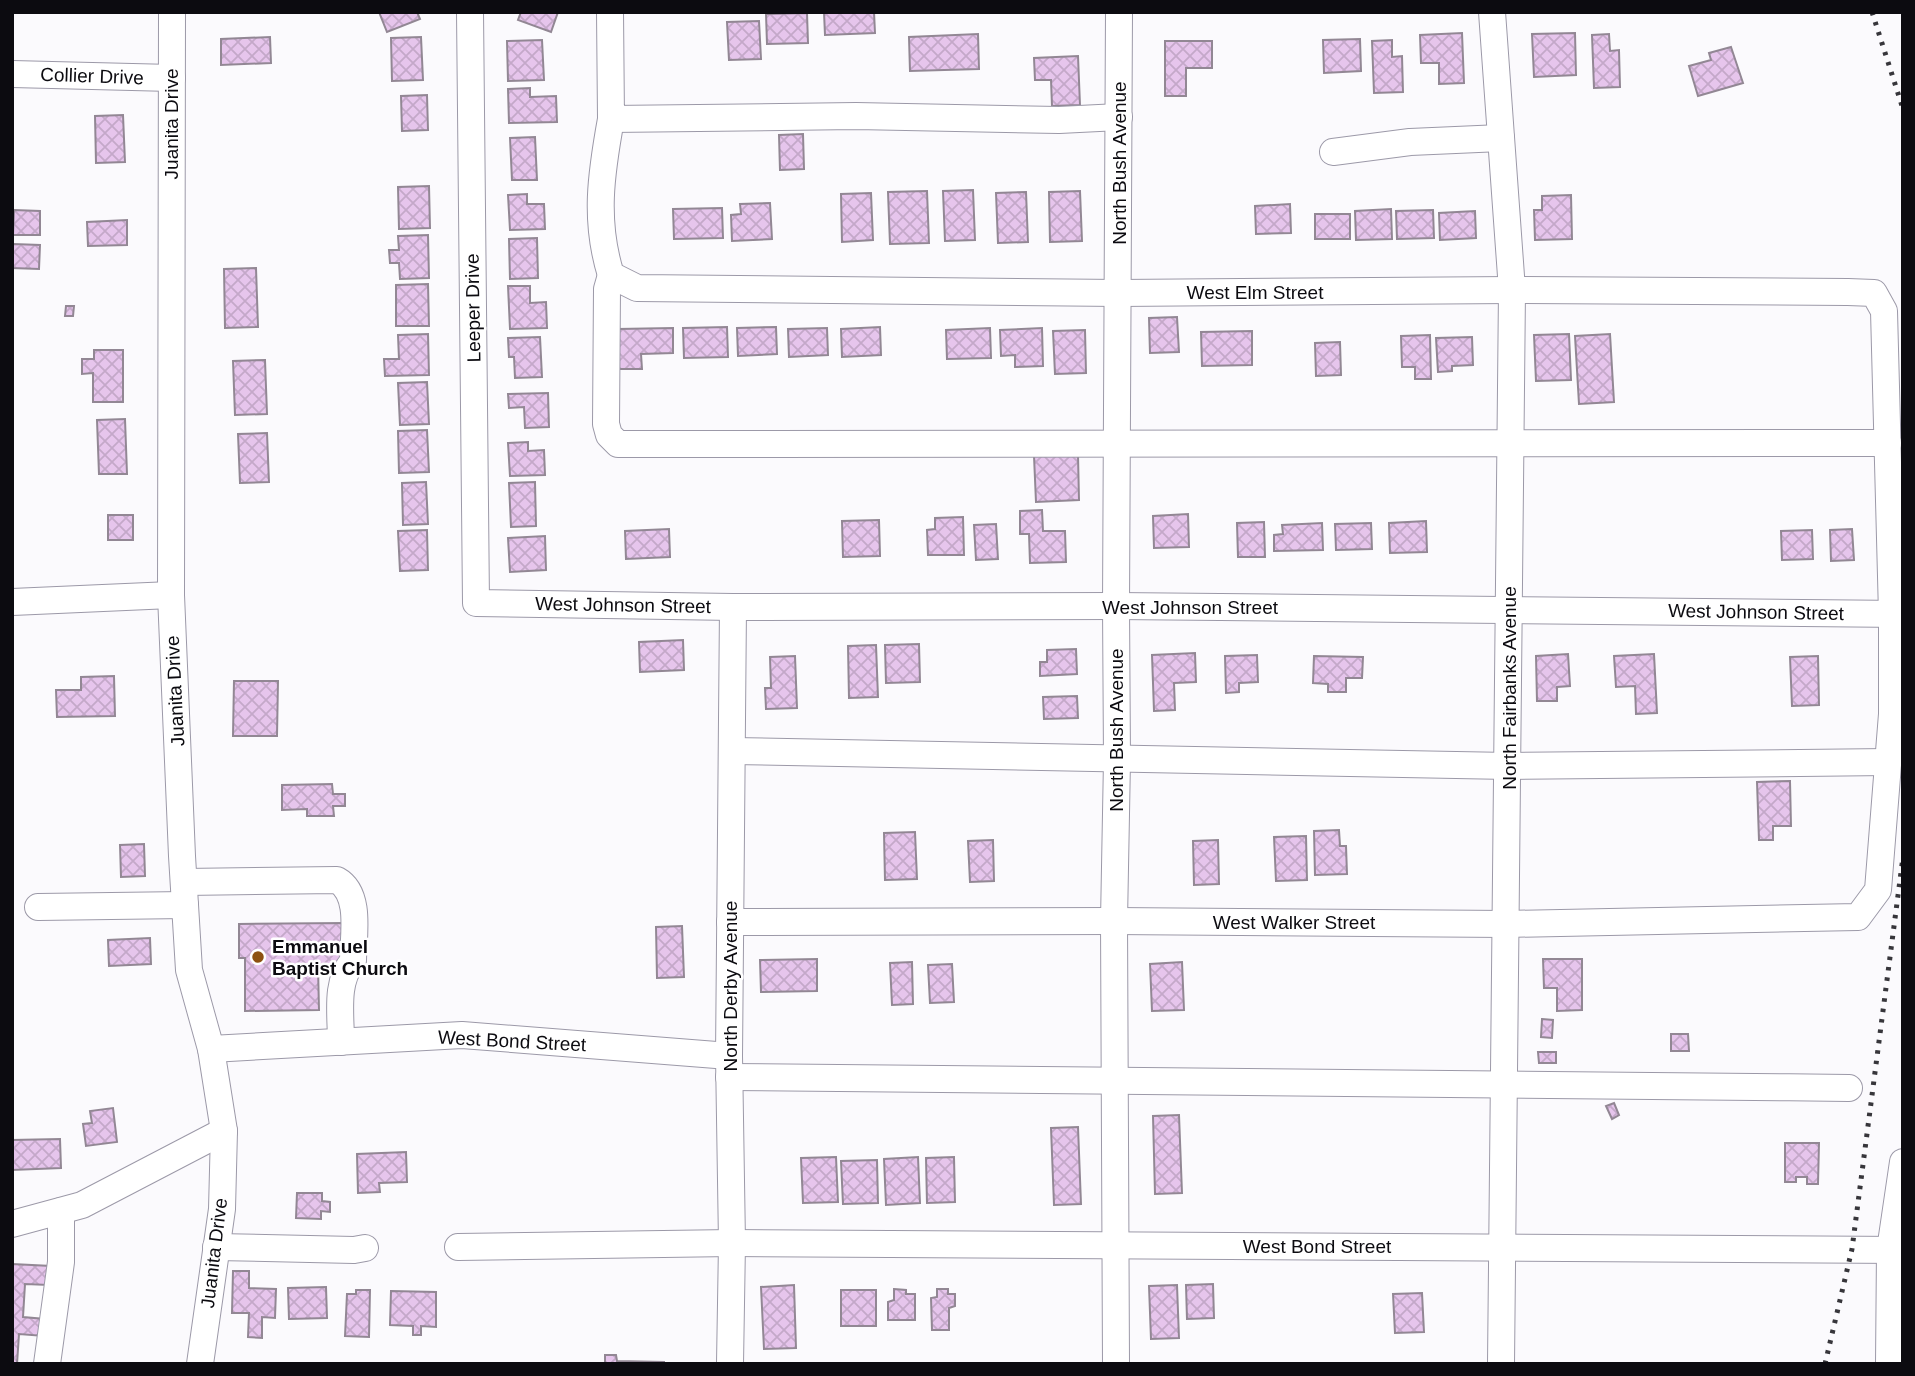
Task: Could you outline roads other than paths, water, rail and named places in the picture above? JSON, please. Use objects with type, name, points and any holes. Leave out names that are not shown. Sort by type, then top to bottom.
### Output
[{"type":"street","name":"Juanita Drive","points":[[172,12],[171,595],[189,970],[211,1049],[224,1131],[222,1209],[200,1364]]},
{"type":"street","name":"Leeper Drive","points":[[470,12],[476,603]]},
{"type":"street","points":[[610,12],[608,75],[611,119],[600,198],[603,247],[611,275],[607,289],[606,424],[609,435],[618,444],[1888,443],[1897,614],[1888,762],[1509,765],[732,751]]},
{"type":"street","name":"North Bush Avenue","points":[[1116,1364],[1114,921],[1117,760],[1119,12]]},
{"type":"street","name":"North Fairbanks Avenue","points":[[1492,12],[1512,289],[1501,1364]]},
{"type":"street","name":"Collier Drive","points":[[12,74],[172,78]]},
{"type":"street","points":[[611,119],[856,116],[1059,120],[1119,117]]},
{"type":"street","points":[[1333,152],[1410,142],[1501,138]]},
{"type":"street","name":"West Elm Street","points":[[611,275],[637,288],[1119,293],[1512,289],[1874,293],[1884,312],[1888,443]]},
{"type":"street","points":[[12,602],[171,595]]},
{"type":"street","name":"West Johnson Street","points":[[476,603],[1897,614]]},
{"type":"street","name":"North Derby Avenue","points":[[730,1364],[732,1243],[729,1067],[733,607]]},
{"type":"street","name":"West Walker Street","points":[[730,922],[1507,924],[1858,917],[1878,890],[1888,762]]},
{"type":"street","points":[[38,907],[337,880],[344,884],[352,895],[353,961],[342,979],[341,1042]]},
{"type":"street","name":"West Bond Street","points":[[211,1049],[462,1035],[729,1067],[1115,1083],[1505,1083],[1849,1088]]},
{"type":"street","points":[[12,1224],[82,1205],[224,1131]]},
{"type":"street","points":[[1889,1364],[1903,1162]]},
{"type":"street","points":[[47,1364],[61,1262],[61,1211]]},
{"type":"street","name":"West Bond Street","points":[[458,1247],[732,1243],[1896,1250]]},
{"type":"street","points":[[216,1247],[365,1248]]},
{"type":"railway","points":[[1872,12],[1903,109]]},
{"type":"railway","points":[[1825,1364],[1852,1249],[1903,857]]},
{"type":"place","name":"Emmanuel Baptist Church","points":[[258,957]]}]
